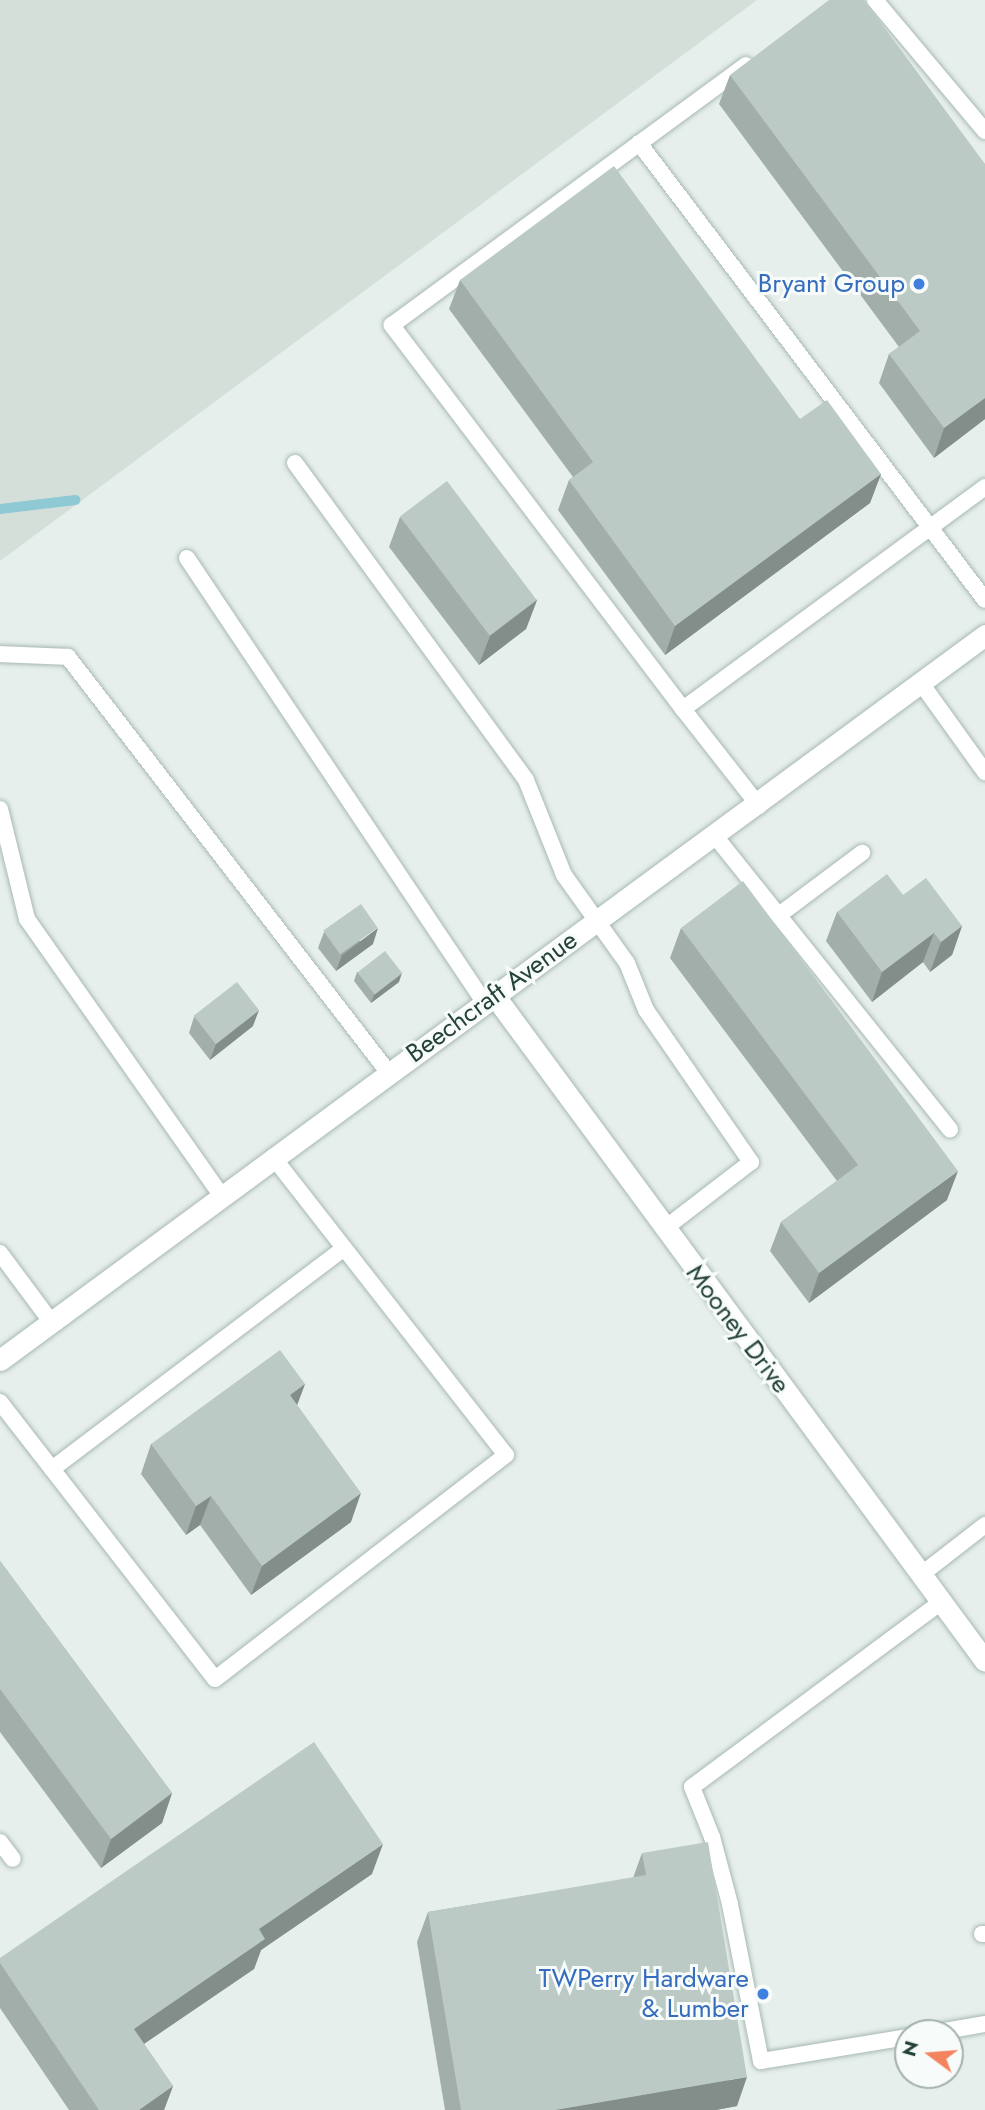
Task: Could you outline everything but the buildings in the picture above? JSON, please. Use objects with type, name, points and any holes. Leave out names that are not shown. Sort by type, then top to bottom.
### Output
[{"type":"street","name":"Beechcraft Avenue","points":[[0,1360],[489,998],[759,806],[985,635]]},
{"type":"street","name":"Mooney Drive","points":[[489,998],[985,1661]]},
{"type":"lane","points":[[875,0],[985,131]]},
{"type":"lane","points":[[759,55],[392,325],[759,806]]},
{"type":"lane","points":[[639,143],[985,600]]},
{"type":"lane","points":[[295,463],[526,780],[564,875],[627,963],[646,1010],[751,1163],[664,1229]]},
{"type":"lane","points":[[683,709],[985,487]]},
{"type":"lane","points":[[187,558],[489,998]]},
{"type":"lane","points":[[0,653],[68,657],[388,1072]]},
{"type":"lane","points":[[921,683],[985,772]]},
{"type":"lane","points":[[0,808],[27,919],[222,1196]]},
{"type":"lane","points":[[715,836],[950,1129]]},
{"type":"lane","points":[[779,915],[862,853]]},
{"type":"lane","points":[[0,1402],[215,1679],[506,1455],[342,1250],[273,1157]]},
{"type":"lane","points":[[52,1469],[342,1250]]},
{"type":"lane","points":[[0,1253],[52,1323]]},
{"type":"lane","points":[[922,1574],[985,1525]]},
{"type":"lane","points":[[894,2039],[761,2062],[730,1904],[712,1837],[692,1787],[942,1601]]},
{"type":"lane","points":[[0,1842],[13,1859]]},
{"type":"lane","points":[[964,2028],[985,2024]]},
{"type":"shaded area","points":[[0,0],[757,0],[0,561]]},
{"type":"waterway","points":[[0,509],[75,500]]},
{"type":"place","name":"Bryant Group","points":[[919,284]]},
{"type":"place","name":"TWPerry Hardware & Lumber","points":[[763,1994]]}]
